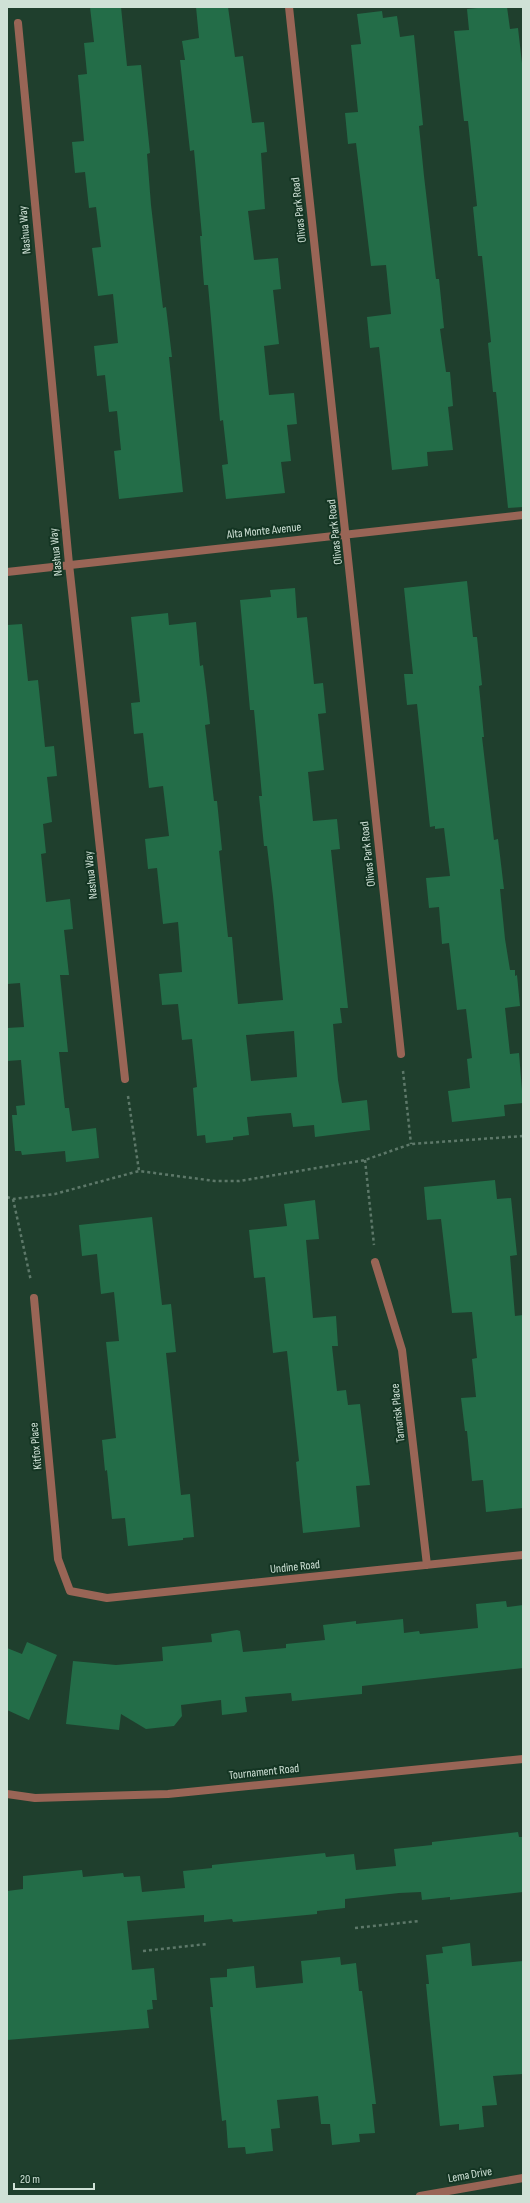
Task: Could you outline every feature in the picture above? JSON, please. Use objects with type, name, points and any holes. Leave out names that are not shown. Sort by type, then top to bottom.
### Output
[{"type":"street","name":"Olivas Park Road","points":[[289,7],[347,533],[401,1054]]},
{"type":"street","name":"Nashua Way","points":[[18,22],[69,564],[125,1079]]},
{"type":"street","name":"Alta Monte Avenue","points":[[7,572],[347,533],[523,516]]},
{"type":"street","name":"Tamarisk Place","points":[[375,1262],[402,1350],[427,1565]]},
{"type":"street","name":"Kitfox Place","points":[[34,1298],[58,1559],[70,1591]]},
{"type":"street","name":"Undine Road","points":[[70,1591],[107,1598],[523,1555]]},
{"type":"street","name":"Tournament Road","points":[[7,1794],[35,1798],[168,1794],[523,1759]]},
{"type":"street","name":"Lema Drive","points":[[420,2196],[523,2178]]},
{"type":"path","points":[[401,1054],[411,1144]]},
{"type":"path","points":[[125,1079],[139,1171]]},
{"type":"path","points":[[7,1197],[14,1200],[55,1194],[139,1171],[215,1181],[239,1181],[366,1160],[411,1144],[523,1136]]},
{"type":"path","points":[[366,1160],[375,1262]]},
{"type":"path","points":[[14,1200],[34,1298]]},
{"type":"path","points":[[355,1928],[419,1921]]},
{"type":"path","points":[[143,1951],[207,1944]]},
{"type":"building","points":[[90,7],[121,7],[127,66],[141,65],[150,153],[147,154],[151,205],[163,308],[166,307],[172,357],[169,357],[183,492],[119,499],[114,451],[121,450],[117,411],[109,412],[105,375],[97,376],[94,346],[118,343],[113,294],[98,296],[92,248],[101,247],[96,207],[89,208],[85,172],[75,173],[72,142],[84,141],[78,75],[87,74],[84,43],[94,42]]},
{"type":"building","points":[[196,7],[228,7],[235,57],[243,56],[252,123],[264,122],[267,152],[261,153],[265,209],[248,211],[254,260],[278,258],[281,289],[273,290],[279,344],[264,346],[269,395],[294,393],[297,424],[287,425],[291,461],[281,462],[285,493],[226,499],[222,465],[228,464],[223,420],[220,421],[208,285],[204,285],[200,236],[202,236],[194,150],[190,151],[180,60],[185,60],[182,41],[199,38]]},
{"type":"building","points":[[507,7],[510,29],[518,28],[523,72],[523,507],[508,508],[496,392],[493,392],[488,343],[491,342],[482,256],[478,256],[473,207],[477,206],[468,121],[464,121],[454,31],[469,30],[467,9]]},
{"type":"building","points":[[382,11],[383,18],[397,16],[400,37],[414,35],[423,125],[419,126],[424,176],[436,279],[439,279],[444,328],[440,329],[446,372],[450,372],[453,406],[448,407],[453,450],[427,452],[428,466],[392,470],[379,347],[370,348],[367,317],[391,314],[386,265],[371,266],[356,143],[348,144],[345,113],[358,112],[351,45],[361,44],[357,14]]},
{"type":"building","points":[[467,581],[473,637],[477,637],[482,685],[479,686],[484,737],[482,737],[494,840],[498,839],[504,889],[500,889],[505,939],[510,970],[515,970],[515,976],[517,975],[520,1006],[505,1008],[510,1054],[519,1053],[523,1103],[504,1105],[505,1116],[452,1122],[448,1091],[470,1088],[467,1059],[472,1058],[466,1009],[457,1010],[449,943],[442,944],[439,907],[429,908],[426,878],[450,876],[444,828],[435,829],[435,826],[430,827],[417,704],[407,705],[404,674],[413,674],[404,588]]},
{"type":"building","points":[[295,588],[297,618],[307,617],[314,684],[323,683],[326,713],[318,714],[324,770],[308,772],[313,821],[337,819],[340,849],[331,850],[348,1008],[340,1008],[342,1023],[333,1024],[338,1080],[342,1103],[367,1100],[370,1130],[315,1137],[314,1125],[293,1127],[291,1113],[247,1117],[249,1135],[233,1137],[233,1140],[206,1143],[205,1135],[197,1136],[193,1088],[197,1087],[192,1039],[182,1040],[178,1004],[162,1005],[159,974],[182,972],[178,922],[163,924],[157,868],[148,869],[145,839],[169,836],[163,786],[149,788],[143,733],[134,734],[131,703],[140,702],[131,617],[168,613],[169,625],[196,622],[200,666],[203,665],[210,724],[205,725],[214,801],[217,801],[222,850],[219,851],[228,937],[232,937],[238,1004],[283,1000],[267,846],[264,846],[259,796],[262,796],[254,710],[250,710],[240,600],[271,597],[270,590]],"holes":[[[294,1031],[297,1077],[251,1081],[246,1035]]]},
{"type":"building","points":[[22,624],[28,681],[38,680],[45,747],[54,746],[57,776],[47,777],[52,822],[43,824],[46,853],[41,854],[46,902],[70,899],[73,929],[64,930],[69,975],[60,975],[68,1052],[59,1052],[65,1108],[69,1108],[72,1131],[96,1128],[99,1158],[66,1162],[65,1151],[22,1155],[21,1151],[15,1151],[12,1115],[17,1115],[16,1106],[25,1105],[21,1060],[7,1061],[7,1028],[24,1027],[20,983],[7,984],[7,625]]},
{"type":"building","points":[[495,1180],[497,1199],[511,1198],[517,1255],[510,1256],[515,1316],[523,1315],[523,1508],[486,1512],[483,1480],[472,1481],[467,1431],[465,1431],[461,1398],[476,1397],[472,1359],[477,1358],[472,1312],[452,1313],[441,1219],[427,1220],[424,1187]]},
{"type":"building","points":[[315,1200],[319,1239],[306,1240],[313,1318],[336,1316],[338,1346],[332,1346],[337,1391],[346,1390],[348,1405],[360,1404],[370,1485],[356,1486],[360,1527],[303,1533],[296,1462],[299,1461],[287,1351],[273,1353],[265,1277],[254,1278],[249,1230],[287,1226],[284,1204]]},
{"type":"building","points":[[152,1217],[162,1305],[171,1304],[176,1352],[166,1353],[181,1495],[190,1494],[194,1537],[183,1538],[183,1540],[128,1546],[125,1518],[112,1519],[102,1440],[116,1438],[106,1342],[119,1341],[114,1292],[101,1294],[97,1254],[82,1256],[79,1225]]},
{"type":"building","points":[[506,1601],[507,1607],[523,1605],[523,1668],[362,1686],[362,1694],[292,1701],[291,1693],[245,1697],[247,1712],[222,1715],[221,1700],[181,1705],[182,1716],[174,1726],[146,1729],[121,1714],[119,1730],[66,1724],[73,1661],[116,1665],[163,1661],[162,1647],[212,1642],[211,1634],[237,1630],[240,1631],[243,1652],[286,1648],[286,1644],[325,1640],[323,1625],[356,1621],[356,1624],[403,1619],[404,1633],[419,1631],[420,1634],[478,1628],[476,1604]]},
{"type":"building","points":[[27,1642],[57,1655],[29,1720],[7,1710],[7,1648],[22,1654]]},
{"type":"building","points":[[518,1832],[519,1837],[523,1837],[523,1892],[450,1900],[450,1897],[422,1900],[421,1892],[399,1893],[345,1899],[345,1908],[317,1911],[317,1914],[233,1922],[232,1919],[204,1922],[204,1915],[127,1921],[132,1970],[154,1968],[157,2000],[152,2000],[153,2009],[147,2010],[149,2028],[7,2040],[7,1891],[23,1889],[23,1876],[82,1870],[83,1877],[123,1873],[124,1877],[140,1876],[142,1892],[185,1888],[183,1871],[212,1868],[212,1865],[325,1853],[326,1857],[354,1854],[356,1870],[396,1866],[394,1849],[432,1845],[432,1842]]},
{"type":"building","points":[[470,1943],[472,1966],[523,1961],[523,2074],[493,2076],[497,2105],[482,2106],[484,2127],[459,2130],[459,2124],[440,2126],[426,1984],[429,1984],[426,1955],[443,1953],[442,1947]]},
{"type":"building","points":[[340,1957],[341,1965],[356,1963],[359,1991],[362,1991],[376,2104],[372,2104],[375,2133],[359,2134],[360,2142],[332,2145],[330,2124],[321,2124],[318,2096],[277,2100],[280,2128],[271,2129],[273,2151],[246,2154],[245,2147],[228,2148],[226,2120],[222,2121],[216,2065],[210,2007],[213,2007],[210,1978],[227,1977],[227,1969],[254,1966],[256,1988],[303,1983],[301,1961]]}]
